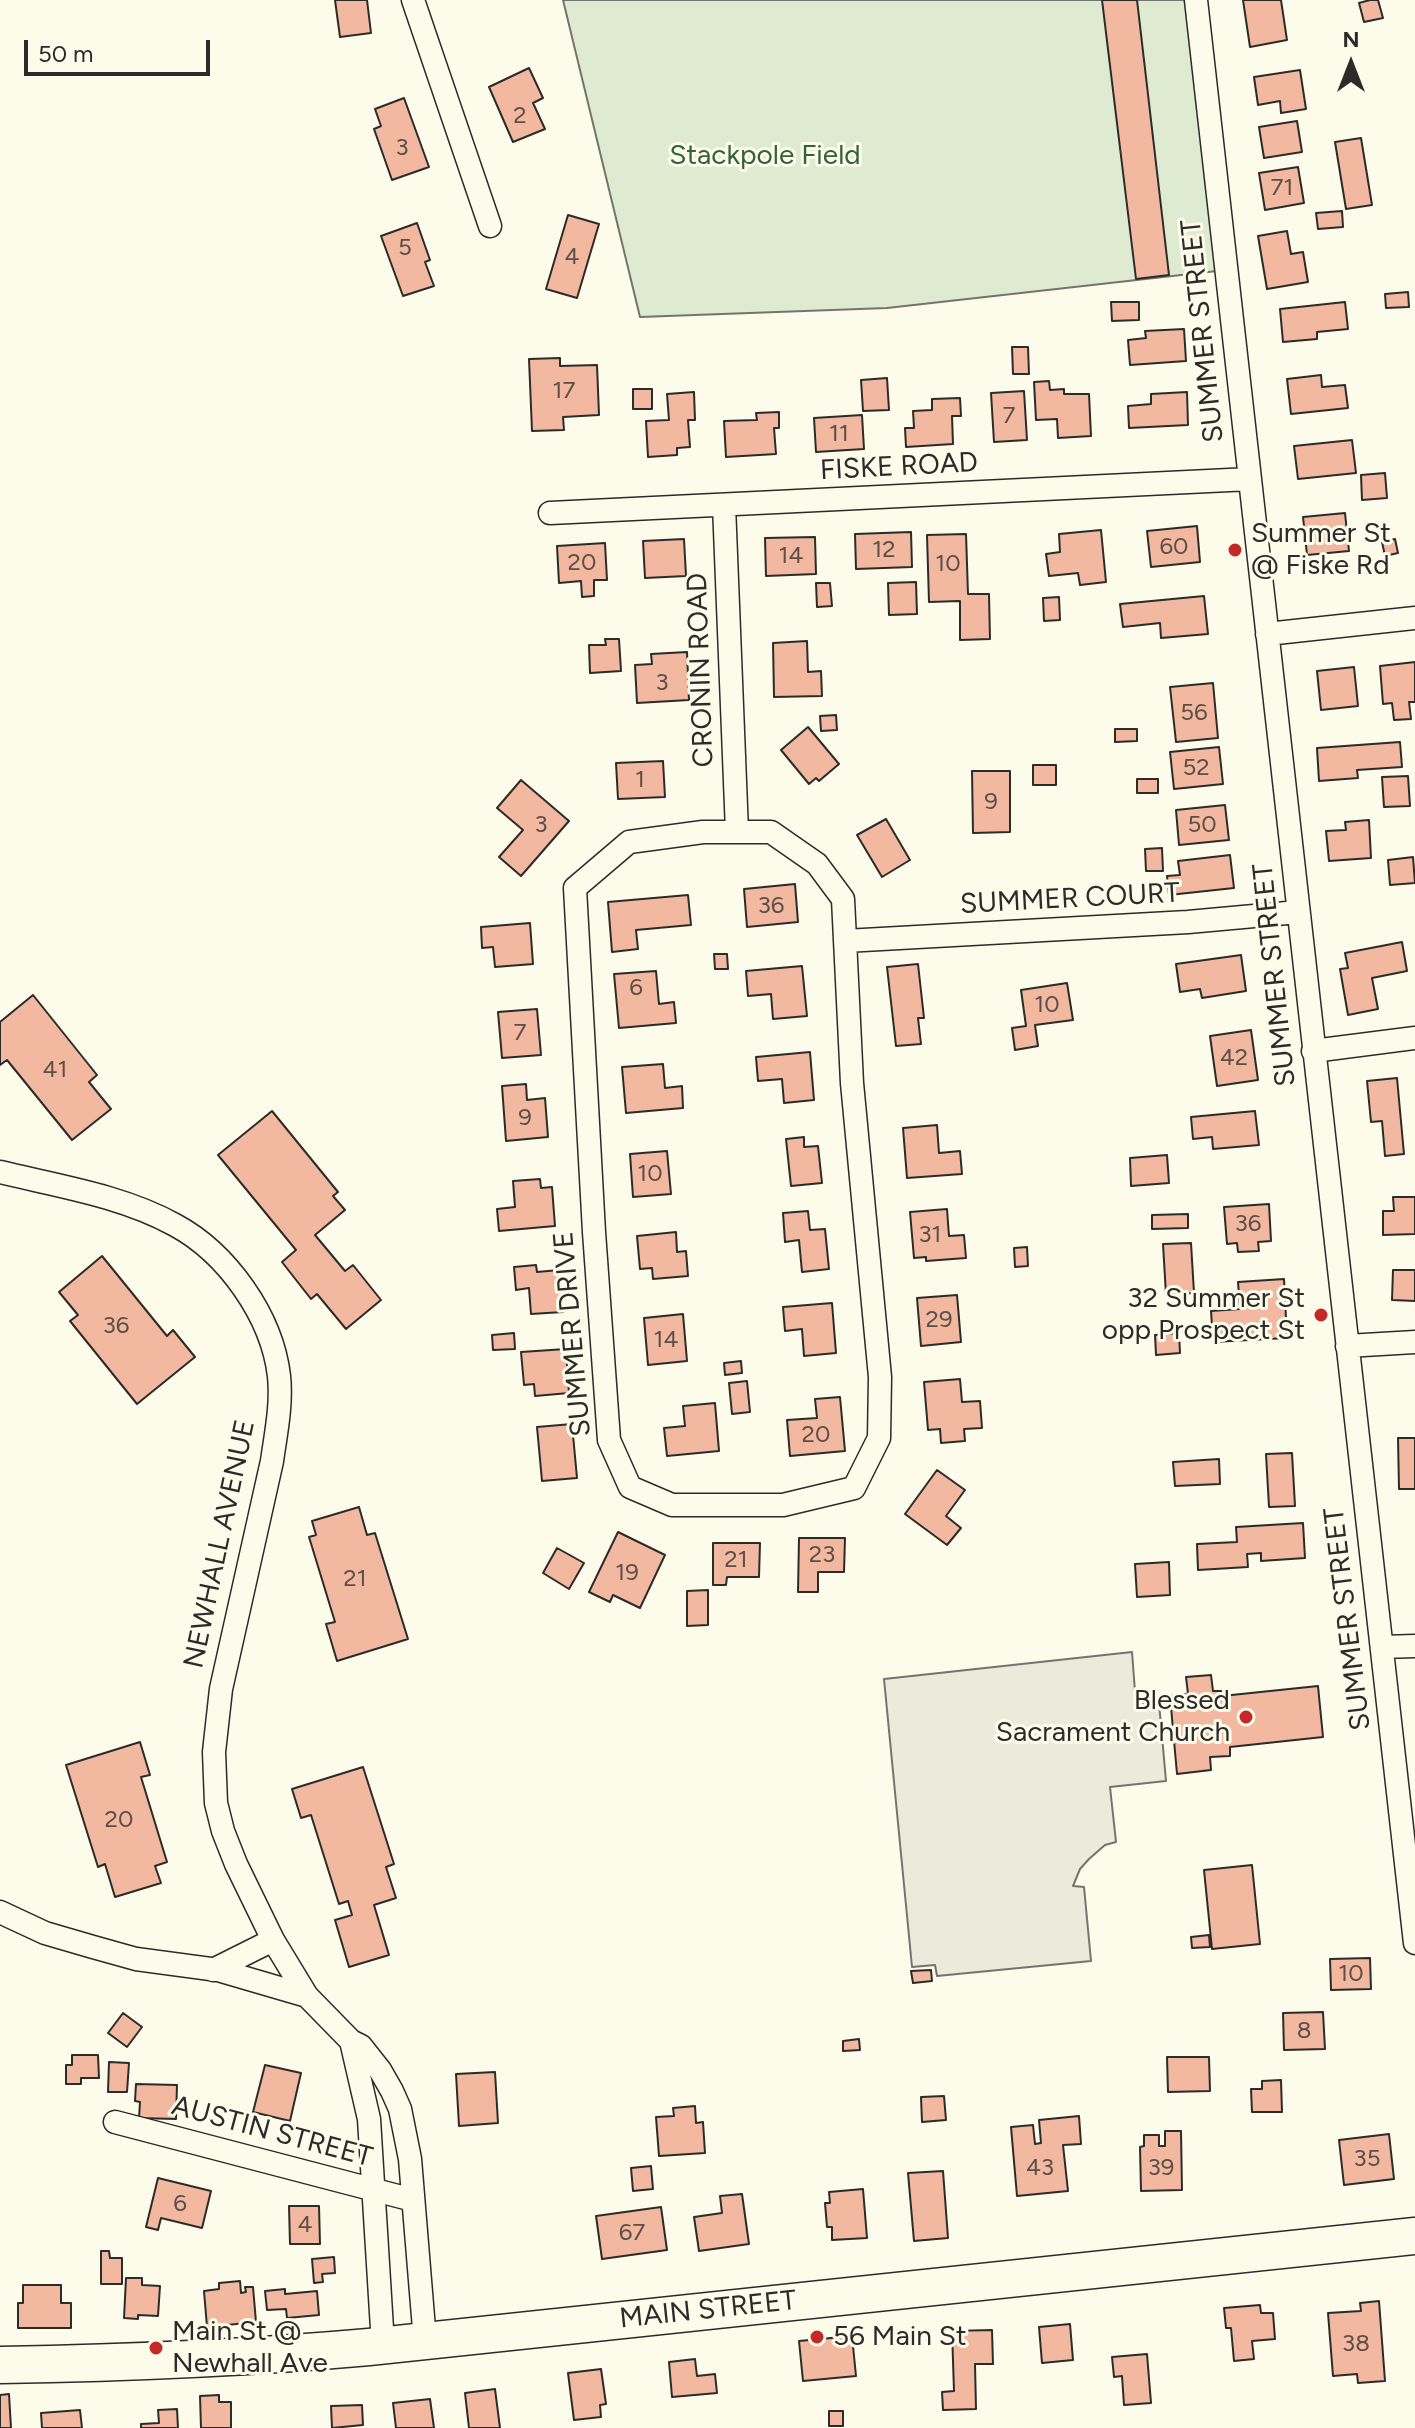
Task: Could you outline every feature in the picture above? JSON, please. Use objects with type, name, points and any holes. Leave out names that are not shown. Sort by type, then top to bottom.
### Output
[{"type":"main road","name":"MAIN STREET","points":[[0,2365],[258,2357],[1415,2236]]},
{"type":"street","points":[[413,0],[490,226]]},
{"type":"street","name":"SUMMER STREET","points":[[1196,0],[1414,1932]]},
{"type":"street","name":"FISKE ROAD","points":[[550,513],[1250,479]]},
{"type":"street","name":"CRONIN ROAD","points":[[724,505],[737,832]]},
{"type":"street","points":[[1267,634],[1415,618]]},
{"type":"street","name":"SUMMER DRIVE","points":[[703,832],[771,832],[817,864],[843,899],[845,941],[852,1083],[880,1377],[879,1438],[854,1488],[783,1505],[672,1505],[630,1487],[609,1440],[575,888],[629,842],[703,832]]},
{"type":"street","name":"SUMMER COURT","points":[[845,941],[1188,922],[1298,912]]},
{"type":"street","points":[[1313,1051],[1415,1038]]},
{"type":"street","name":"NEWHALL AVENUE","points":[[0,1172],[109,1199],[175,1224],[224,1263],[246,1293],[274,1351],[279,1376],[276,1439],[221,1689],[214,1752],[216,1803],[223,1831],[273,1940],[307,1996],[351,2041],[361,2046],[380,2070],[400,2109],[410,2159],[425,2341]]},
{"type":"street","points":[[1347,1346],[1415,1342]]},
{"type":"street","points":[[1382,1647],[1415,1646]]},
{"type":"street","points":[[0,1912],[45,1933],[136,1959],[213,1970],[307,1996]]},
{"type":"street","points":[[213,1970],[273,1940]]},
{"type":"street","points":[[351,2041],[369,2119],[383,2345]]},
{"type":"street","name":"AUSTIN STREET","points":[[115,2122],[413,2200]]},
{"type":"green space","name":"Stackpole Field","points":[[563,0],[1192,0],[1217,271],[887,308],[640,317]]},
{"type":"shaded area","points":[[1132,1652],[1136,1705],[1159,1703],[1166,1781],[1110,1787],[1116,1842],[1105,1845],[1089,1859],[1080,1869],[1073,1886],[1084,1887],[1091,1961],[937,1976],[935,1965],[912,1967],[884,1679]]},
{"type":"building","points":[[335,0],[367,0],[371,33],[340,37]]},
{"type":"building","points":[[1102,0],[1137,0],[1169,275],[1136,279]]},
{"type":"building","points":[[1243,0],[1281,0],[1287,40],[1250,47]]},
{"type":"building","points":[[1378,0],[1383,18],[1364,22],[1359,3]]},
{"type":"building","points":[[529,68],[543,98],[533,103],[545,129],[513,142],[489,87]]},
{"type":"building","points":[[1300,70],[1306,109],[1281,113],[1280,101],[1258,105],[1254,77]]},
{"type":"building","points":[[404,98],[429,167],[392,180],[374,129],[381,126],[375,109]]},
{"type":"building","points":[[1297,121],[1302,152],[1264,158],[1259,127]]},
{"type":"building","points":[[1361,138],[1372,205],[1346,209],[1335,142]]},
{"type":"building","points":[[1298,167],[1304,203],[1265,210],[1259,173]]},
{"type":"building","points":[[1342,211],[1343,227],[1318,229],[1316,213]]},
{"type":"building","points":[[568,215],[599,224],[577,298],[546,289]]},
{"type":"building","points":[[417,223],[430,260],[425,262],[434,286],[403,296],[381,236]]},
{"type":"building","points":[[1287,231],[1291,254],[1303,252],[1308,282],[1267,289],[1258,236]]},
{"type":"building","points":[[1408,292],[1409,307],[1386,308],[1385,294]]},
{"type":"building","points":[[1111,302],[1139,302],[1139,320],[1112,321]]},
{"type":"building","points":[[1345,302],[1348,329],[1317,332],[1317,339],[1283,342],[1280,309]]},
{"type":"building","points":[[1184,329],[1186,361],[1130,365],[1128,340],[1146,338],[1145,331]]},
{"type":"building","points":[[1012,347],[1028,347],[1029,374],[1013,374]]},
{"type":"building","points":[[560,358],[560,366],[597,365],[599,415],[563,417],[564,430],[532,431],[529,359]]},
{"type":"building","points":[[1321,375],[1322,387],[1345,385],[1348,408],[1291,414],[1287,379]]},
{"type":"building","points":[[887,378],[889,410],[863,411],[861,380]]},
{"type":"building","points":[[1049,381],[1050,390],[1064,389],[1064,394],[1089,394],[1091,436],[1058,438],[1057,419],[1036,420],[1034,382]]},
{"type":"building","points":[[633,389],[652,389],[652,409],[633,409]]},
{"type":"building","points":[[1024,391],[1027,440],[994,442],[991,393]]},
{"type":"building","points":[[694,392],[695,420],[688,420],[690,447],[677,448],[677,455],[648,457],[646,421],[669,420],[667,394]]},
{"type":"building","points":[[1187,392],[1188,425],[1129,428],[1128,406],[1151,404],[1151,394]]},
{"type":"building","points":[[960,398],[961,416],[952,416],[953,444],[906,447],[905,428],[914,428],[913,411],[932,410],[932,399]]},
{"type":"building","points":[[779,412],[779,428],[774,428],[776,454],[726,457],[724,421],[757,420],[756,413]]},
{"type":"building","points":[[862,415],[864,449],[816,452],[814,418]]},
{"type":"building","points":[[1352,440],[1356,473],[1298,479],[1294,446]]},
{"type":"building","points":[[1385,473],[1387,498],[1362,500],[1361,475]]},
{"type":"building","points":[[1345,513],[1349,551],[1307,555],[1303,517]]},
{"type":"building","points":[[1197,526],[1200,562],[1151,567],[1147,531]]},
{"type":"building","points":[[1101,530],[1106,582],[1080,585],[1078,573],[1049,576],[1046,554],[1060,552],[1059,534]]},
{"type":"building","points":[[911,532],[912,567],[856,569],[855,534]]},
{"type":"building","points":[[966,534],[968,594],[989,594],[990,639],[960,640],[960,601],[929,602],[927,535]]},
{"type":"building","points":[[815,537],[816,574],[766,576],[765,538]]},
{"type":"building","points":[[684,539],[686,576],[645,578],[643,541]]},
{"type":"building","points":[[1395,539],[1398,553],[1385,556],[1382,542]]},
{"type":"building","points":[[605,543],[607,580],[594,580],[594,596],[582,597],[581,581],[559,583],[557,546]]},
{"type":"building","points":[[916,582],[917,614],[889,615],[888,583]]},
{"type":"building","points":[[816,583],[830,583],[832,606],[817,607]]},
{"type":"building","points":[[1204,596],[1208,634],[1161,638],[1160,623],[1123,627],[1120,604]]},
{"type":"building","points":[[1059,597],[1060,620],[1044,621],[1043,598]]},
{"type":"building","points":[[605,639],[619,639],[621,671],[590,673],[589,645],[606,645]]},
{"type":"building","points":[[807,641],[808,672],[821,671],[822,696],[774,697],[773,643]]},
{"type":"building","points":[[687,652],[689,700],[637,703],[635,665],[652,664],[651,654]]},
{"type":"building","points":[[1415,662],[1415,702],[1409,702],[1411,719],[1394,720],[1392,703],[1383,704],[1380,666]]},
{"type":"building","points":[[1354,667],[1358,706],[1321,710],[1317,671]]},
{"type":"building","points":[[1213,683],[1218,738],[1176,742],[1170,687]]},
{"type":"building","points":[[836,715],[837,730],[821,731],[820,716]]},
{"type":"building","points":[[808,727],[839,764],[819,781],[816,778],[809,784],[781,750]]},
{"type":"building","points":[[1115,729],[1137,729],[1137,741],[1115,742]]},
{"type":"building","points":[[1400,742],[1402,767],[1357,770],[1358,778],[1319,781],[1317,748]]},
{"type":"building","points":[[1219,747],[1223,784],[1174,789],[1170,752]]},
{"type":"building","points":[[663,761],[665,797],[618,799],[616,763]]},
{"type":"building","points":[[1033,765],[1056,765],[1056,785],[1033,785]]},
{"type":"building","points":[[972,771],[1010,771],[1010,832],[973,833]]},
{"type":"building","points":[[1408,776],[1410,806],[1384,807],[1382,777]]},
{"type":"building","points":[[1137,779],[1158,779],[1158,793],[1137,793]]},
{"type":"building","points":[[521,780],[569,821],[521,876],[499,857],[523,830],[497,808]]},
{"type":"building","points":[[1225,805],[1229,840],[1179,845],[1176,810]]},
{"type":"building","points":[[886,819],[910,860],[882,877],[857,835]]},
{"type":"building","points":[[1369,820],[1371,858],[1329,861],[1326,831],[1346,830],[1345,822]]},
{"type":"building","points":[[1162,848],[1163,871],[1146,871],[1145,849]]},
{"type":"building","points":[[1230,855],[1234,888],[1169,895],[1167,876],[1180,875],[1178,861]]},
{"type":"building","points":[[1413,857],[1415,883],[1390,885],[1388,860]]},
{"type":"building","points":[[795,884],[798,922],[747,927],[744,889]]},
{"type":"building","points":[[688,895],[691,925],[636,930],[638,949],[612,952],[608,902]]},
{"type":"building","points":[[530,923],[533,964],[495,967],[493,947],[482,948],[481,927]]},
{"type":"building","points":[[1402,942],[1407,971],[1372,978],[1378,1009],[1348,1015],[1340,969],[1348,968],[1345,953]]},
{"type":"building","points":[[714,954],[727,954],[728,969],[715,969]]},
{"type":"building","points":[[1241,955],[1246,991],[1202,998],[1200,989],[1180,992],[1176,964]]},
{"type":"building","points":[[918,964],[924,1018],[918,1018],[921,1044],[896,1046],[887,967]]},
{"type":"building","points":[[802,966],[807,1016],[773,1019],[771,994],[748,996],[746,971]]},
{"type":"building","points":[[656,971],[659,1004],[674,1002],[676,1023],[619,1028],[614,974]]},
{"type":"building","points":[[1067,983],[1073,1020],[1035,1025],[1038,1046],[1015,1050],[1012,1028],[1026,1026],[1021,990]]},
{"type":"building","points":[[33,995],[97,1075],[89,1082],[111,1109],[72,1140],[7,1060],[0,1065],[0,1022]]},
{"type":"building","points":[[537,1009],[541,1055],[502,1058],[498,1012]]},
{"type":"building","points":[[1251,1030],[1258,1080],[1217,1086],[1210,1036]]},
{"type":"building","points":[[810,1052],[814,1100],[784,1103],[782,1079],[758,1081],[756,1057]]},
{"type":"building","points":[[663,1064],[665,1088],[682,1086],[683,1108],[626,1113],[622,1067]]},
{"type":"building","points":[[1397,1078],[1404,1154],[1385,1156],[1382,1121],[1371,1122],[1367,1081]]},
{"type":"building","points":[[526,1084],[527,1100],[545,1098],[548,1137],[506,1141],[502,1086]]},
{"type":"building","points":[[272,1111],[338,1192],[333,1196],[345,1210],[315,1235],[345,1271],[353,1265],[381,1300],[346,1329],[317,1294],[311,1299],[282,1262],[296,1250],[218,1155]]},
{"type":"building","points":[[1255,1111],[1259,1145],[1213,1149],[1212,1137],[1193,1139],[1191,1117]]},
{"type":"building","points":[[937,1125],[939,1153],[960,1151],[962,1174],[907,1178],[903,1128]]},
{"type":"building","points":[[804,1137],[804,1147],[818,1146],[822,1183],[791,1186],[786,1139]]},
{"type":"building","points":[[667,1151],[671,1194],[633,1197],[630,1154]]},
{"type":"building","points":[[1167,1155],[1169,1183],[1131,1186],[1130,1158]]},
{"type":"building","points":[[540,1179],[541,1188],[552,1187],[555,1226],[499,1231],[497,1209],[515,1207],[513,1181]]},
{"type":"building","points":[[1393,1197],[1415,1197],[1415,1234],[1383,1235],[1383,1211],[1394,1211]]},
{"type":"building","points":[[1269,1204],[1271,1241],[1258,1242],[1259,1251],[1238,1252],[1237,1243],[1227,1244],[1224,1207]]},
{"type":"building","points":[[947,1209],[949,1236],[964,1235],[966,1258],[926,1261],[926,1257],[914,1258],[910,1212]]},
{"type":"building","points":[[808,1211],[810,1230],[825,1229],[829,1269],[802,1272],[799,1240],[785,1242],[783,1213]]},
{"type":"building","points":[[1188,1214],[1188,1228],[1152,1229],[1152,1215]]},
{"type":"building","points":[[676,1232],[677,1252],[686,1251],[688,1276],[653,1279],[652,1268],[640,1269],[637,1236]]},
{"type":"building","points":[[1191,1243],[1194,1293],[1166,1295],[1163,1244]]},
{"type":"building","points":[[1027,1247],[1028,1266],[1015,1267],[1014,1248]]},
{"type":"building","points":[[102,1256],[167,1336],[173,1330],[195,1357],[137,1404],[70,1321],[78,1315],[59,1292]]},
{"type":"building","points":[[536,1265],[537,1272],[559,1270],[563,1312],[531,1314],[529,1288],[516,1290],[514,1267]]},
{"type":"building","points":[[1393,1270],[1415,1270],[1415,1301],[1392,1300]]},
{"type":"building","points":[[1284,1279],[1287,1338],[1213,1342],[1211,1311],[1240,1309],[1238,1282]]},
{"type":"building","points":[[957,1295],[961,1342],[921,1346],[917,1298]]},
{"type":"building","points":[[832,1303],[836,1353],[804,1356],[802,1329],[785,1331],[783,1307]]},
{"type":"building","points":[[683,1314],[687,1361],[648,1365],[644,1318]]},
{"type":"building","points":[[514,1333],[515,1349],[493,1350],[492,1335]]},
{"type":"building","points":[[1179,1333],[1180,1353],[1156,1355],[1155,1335]]},
{"type":"building","points":[[566,1349],[569,1393],[535,1396],[534,1384],[524,1385],[521,1352]]},
{"type":"building","points":[[741,1361],[742,1373],[725,1375],[724,1363]]},
{"type":"building","points":[[960,1379],[962,1402],[980,1401],[982,1428],[964,1429],[965,1441],[941,1443],[940,1429],[928,1430],[924,1382]]},
{"type":"building","points":[[747,1381],[750,1412],[732,1414],[729,1383]]},
{"type":"building","points":[[840,1397],[845,1451],[790,1456],[787,1420],[817,1418],[815,1399]]},
{"type":"building","points":[[715,1403],[719,1451],[667,1456],[664,1428],[685,1426],[683,1406]]},
{"type":"building","points":[[572,1424],[577,1478],[542,1481],[537,1427]]},
{"type":"building","points":[[1398,1438],[1415,1438],[1415,1489],[1399,1489]]},
{"type":"building","points":[[1292,1453],[1295,1506],[1269,1507],[1266,1454]]},
{"type":"building","points":[[1219,1459],[1220,1484],[1175,1486],[1173,1462]]},
{"type":"building","points":[[937,1470],[965,1490],[946,1516],[961,1528],[947,1545],[905,1514]]},
{"type":"building","points":[[359,1507],[367,1535],[375,1533],[408,1639],[337,1661],[326,1624],[335,1622],[309,1537],[316,1535],[312,1521]]},
{"type":"building","points":[[1303,1523],[1305,1558],[1261,1561],[1261,1553],[1247,1554],[1248,1567],[1198,1570],[1197,1544],[1237,1542],[1236,1527]]},
{"type":"building","points":[[618,1532],[665,1555],[640,1608],[613,1595],[610,1602],[589,1592]]},
{"type":"building","points":[[799,1538],[845,1538],[844,1572],[818,1572],[818,1592],[798,1592]]},
{"type":"building","points":[[713,1543],[760,1543],[759,1577],[727,1577],[726,1585],[713,1585]]},
{"type":"building","points":[[557,1548],[584,1563],[569,1589],[543,1573]]},
{"type":"building","points":[[1169,1562],[1170,1595],[1137,1597],[1135,1564]]},
{"type":"building","points":[[708,1590],[708,1625],[687,1626],[687,1591]]},
{"type":"building","name":"Blessed Sacrament Church","points":[[1211,1675],[1213,1691],[1221,1691],[1222,1696],[1318,1686],[1323,1737],[1230,1747],[1230,1756],[1210,1757],[1211,1770],[1177,1774],[1170,1696],[1188,1694],[1186,1677]]},
{"type":"building","points":[[140,1742],[150,1775],[141,1777],[167,1862],[155,1866],[161,1883],[115,1897],[105,1864],[98,1867],[66,1765]]},
{"type":"building","points":[[363,1767],[394,1864],[386,1867],[396,1898],[374,1905],[389,1955],[349,1967],[335,1920],[352,1915],[348,1901],[339,1904],[311,1815],[301,1818],[292,1789]]},
{"type":"building","points":[[1252,1865],[1260,1944],[1212,1949],[1204,1870]]},
{"type":"building","points":[[1209,1935],[1210,1947],[1192,1948],[1191,1937]]},
{"type":"building","points":[[1370,1958],[1371,1989],[1331,1990],[1330,1959]]},
{"type":"building","points":[[931,1970],[932,1981],[913,1983],[911,1971]]},
{"type":"building","points":[[1323,2012],[1325,2049],[1284,2050],[1283,2013]]},
{"type":"building","points":[[123,2013],[142,2027],[127,2047],[108,2033]]},
{"type":"building","points":[[859,2039],[860,2050],[843,2051],[843,2041]]},
{"type":"building","points":[[72,2055],[98,2055],[99,2078],[81,2078],[81,2084],[66,2084],[66,2065],[72,2065]]},
{"type":"building","points":[[1167,2057],[1209,2057],[1210,2091],[1168,2092]]},
{"type":"building","points":[[109,2062],[129,2063],[127,2092],[108,2092]]},
{"type":"building","points":[[265,2065],[301,2073],[290,2121],[253,2112]]},
{"type":"building","points":[[495,2072],[498,2123],[459,2126],[456,2074]]},
{"type":"building","points":[[1281,2080],[1282,2112],[1252,2112],[1251,2089],[1262,2089],[1262,2081]]},
{"type":"building","points":[[136,2084],[177,2085],[176,2119],[139,2118],[140,2102],[135,2101]]},
{"type":"building","points":[[944,2096],[946,2120],[922,2122],[921,2097]]},
{"type":"building","points":[[695,2106],[696,2123],[703,2122],[705,2153],[659,2156],[656,2117],[674,2116],[673,2108]]},
{"type":"building","points":[[1079,2116],[1081,2144],[1063,2145],[1068,2191],[1017,2196],[1011,2127],[1033,2125],[1035,2144],[1041,2143],[1039,2120]]},
{"type":"building","points":[[1165,2131],[1181,2131],[1182,2190],[1141,2191],[1140,2147],[1144,2146],[1144,2135],[1159,2135],[1159,2146],[1165,2146]]},
{"type":"building","points":[[1389,2134],[1394,2179],[1344,2185],[1339,2140]]},
{"type":"building","points":[[651,2166],[653,2189],[633,2191],[631,2168]]},
{"type":"building","points":[[943,2171],[948,2238],[914,2241],[908,2173]]},
{"type":"building","points":[[158,2178],[211,2191],[202,2228],[161,2218],[158,2230],[146,2227]]},
{"type":"building","points":[[863,2189],[867,2238],[832,2240],[832,2227],[827,2227],[825,2203],[830,2203],[829,2192]]},
{"type":"building","points":[[742,2194],[749,2244],[699,2251],[694,2217],[722,2213],[720,2196]]},
{"type":"building","points":[[289,2206],[319,2206],[320,2244],[290,2244]]},
{"type":"building","points":[[661,2207],[667,2250],[602,2259],[596,2216]]},
{"type":"building","points":[[101,2251],[109,2251],[110,2258],[122,2258],[122,2284],[101,2284]]},
{"type":"building","points":[[334,2257],[335,2273],[322,2274],[323,2282],[314,2283],[312,2259]]},
{"type":"building","points":[[126,2278],[142,2278],[142,2285],[160,2286],[158,2316],[124,2318]]},
{"type":"building","points":[[240,2281],[241,2293],[246,2292],[245,2287],[253,2287],[256,2322],[207,2327],[204,2291],[219,2289],[219,2283]]},
{"type":"building","points":[[23,2285],[61,2285],[61,2303],[71,2303],[71,2328],[18,2328],[18,2303],[23,2303]]},
{"type":"building","points":[[285,2289],[285,2294],[317,2291],[319,2315],[287,2318],[286,2309],[267,2310],[265,2291]]},
{"type":"building","points":[[1379,2301],[1385,2381],[1358,2383],[1357,2374],[1333,2376],[1328,2313],[1361,2311],[1360,2303]]},
{"type":"building","points":[[1260,2305],[1261,2313],[1273,2313],[1275,2339],[1252,2341],[1254,2359],[1234,2361],[1231,2328],[1226,2328],[1224,2308]]},
{"type":"building","points":[[1070,2324],[1073,2360],[1042,2363],[1039,2327]]},
{"type":"building","points":[[992,2330],[993,2364],[975,2364],[976,2409],[943,2410],[942,2392],[954,2391],[952,2331]]},
{"type":"building","points":[[852,2336],[856,2376],[803,2381],[799,2341]]},
{"type":"building","points":[[1147,2354],[1151,2403],[1124,2405],[1122,2376],[1114,2377],[1112,2357]]},
{"type":"building","points":[[695,2359],[697,2376],[715,2374],[717,2393],[672,2397],[669,2362]]},
{"type":"building","points":[[601,2369],[606,2404],[600,2405],[601,2417],[574,2420],[568,2373]]},
{"type":"building","points":[[495,2389],[500,2428],[469,2428],[465,2393]]},
{"type":"building","points":[[9,2394],[11,2428],[0,2428],[0,2395]]},
{"type":"building","points":[[219,2395],[219,2402],[231,2402],[231,2428],[201,2428],[200,2396]]},
{"type":"building","points":[[430,2399],[434,2428],[396,2428],[393,2403]]},
{"type":"building","points":[[362,2405],[363,2425],[332,2428],[331,2406]]},
{"type":"building","points":[[177,2409],[178,2428],[141,2428],[141,2424],[159,2423],[158,2410]]},
{"type":"building","points":[[80,2410],[82,2428],[42,2428],[41,2413]]},
{"type":"building","points":[[829,2411],[843,2411],[843,2426],[829,2426]]},
{"type":"place","name":"Summer St @ Fiske Rd","points":[[1235,550]]},
{"type":"place","name":"32 Summer St opp Prospect St","points":[[1321,1315]]},
{"type":"place","name":"Blessed Sacrament Church","points":[[1246,1717]]},
{"type":"place","name":"56 Main St","points":[[817,2337]]},
{"type":"place","name":"Main St @ Newhall Ave","points":[[156,2348]]}]
